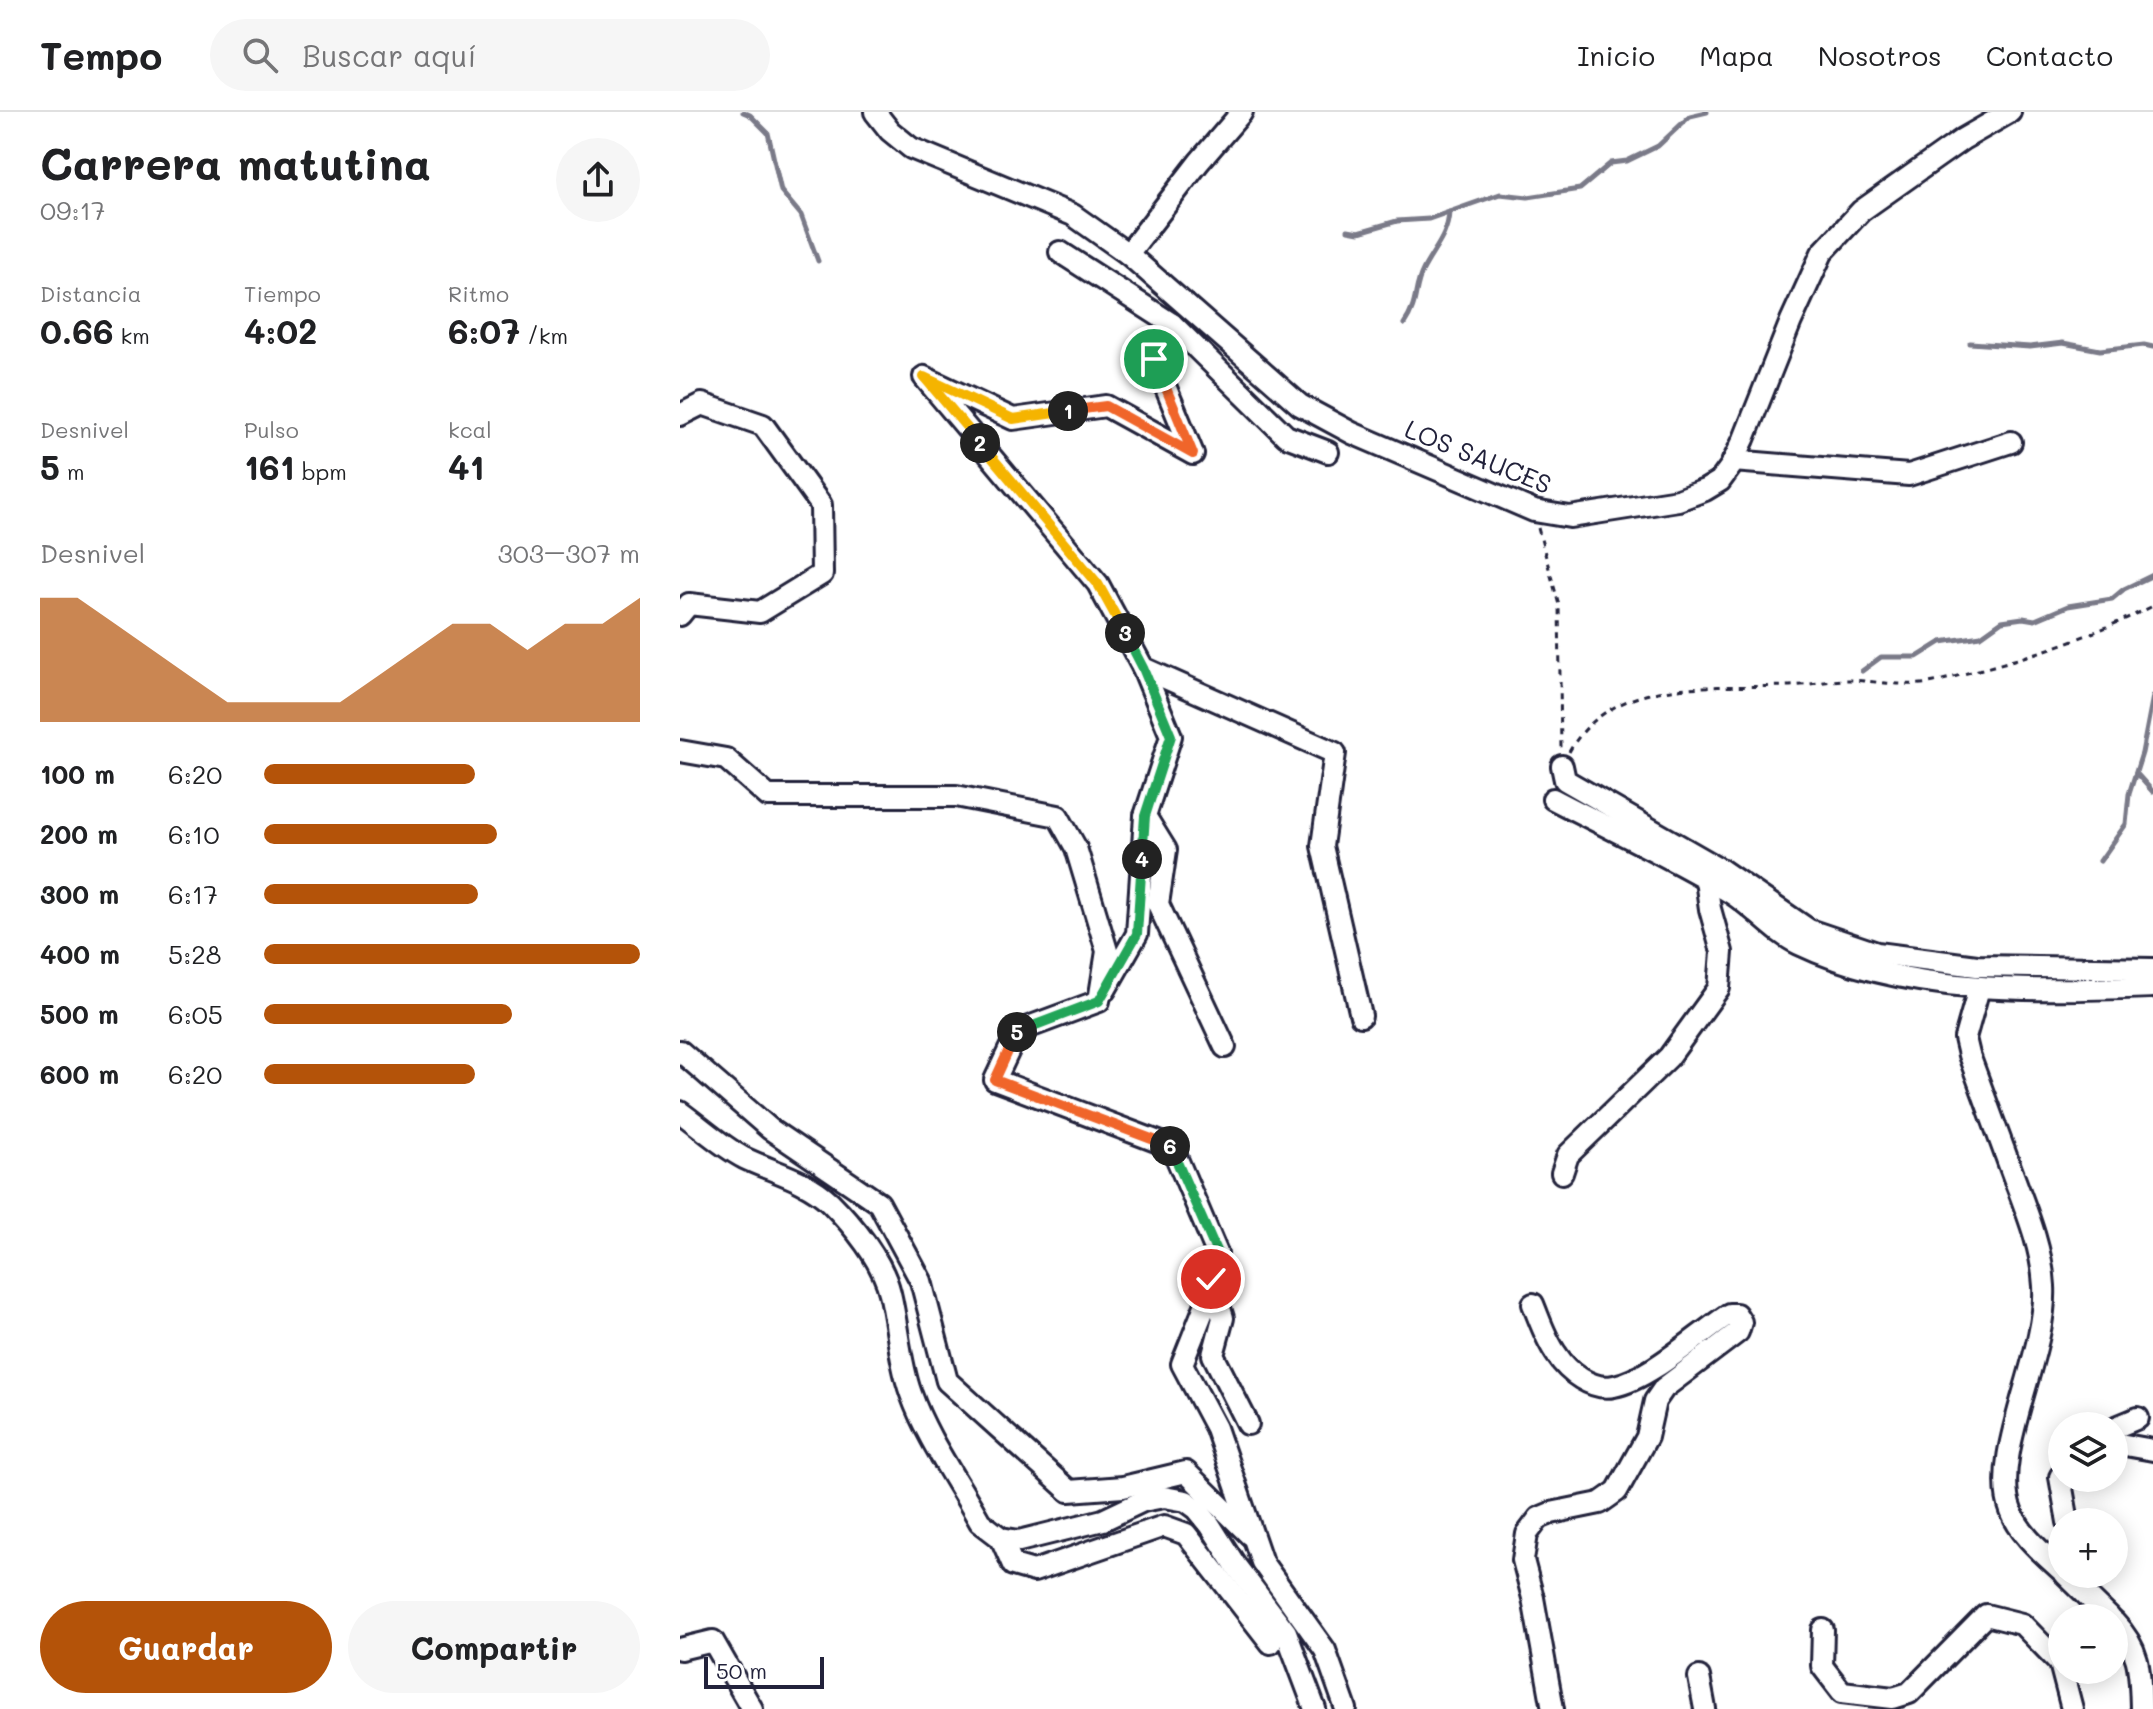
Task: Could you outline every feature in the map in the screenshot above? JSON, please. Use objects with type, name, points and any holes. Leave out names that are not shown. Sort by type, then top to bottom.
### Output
[{"type":"street","name":"LOS SAUCES","points":[[875,112],[890,131],[911,148],[1073,215],[1128,254],[1300,405],[1352,433],[1534,511],[1570,517],[1678,500],[1720,481],[1733,461],[1822,253],[1861,211],[1963,139],[2010,112]]},
{"type":"street","points":[[1128,254],[1242,112]]},
{"type":"street","points":[[1060,252],[1172,324],[1286,436],[1328,452]]},
{"type":"street","points":[[1172,324],[1154,359],[1193,454],[1106,406],[1013,419],[924,377],[1098,584],[1143,668],[1171,736],[1145,816],[1137,934],[1099,1001],[1018,1031],[995,1080],[1172,1147],[1217,1253],[1207,1301],[1182,1364],[1216,1428],[1262,1562],[1325,1650],[1346,1709]]},
{"type":"street","points":[[680,415],[702,404],[763,425],[821,505],[822,574],[760,612],[689,604],[680,615]]},
{"type":"street","points":[[1733,461],[1909,475],[2011,442]]},
{"type":"street","points":[[1143,668],[1335,753],[1322,846],[1361,1016]]},
{"type":"street","points":[[680,751],[726,759],[768,796],[956,796],[1058,816],[1076,848],[1107,951],[1099,1001]]},
{"type":"street","points":[[1562,766],[1565,780],[1720,869],[1809,930],[1877,953],[1977,966],[2153,969]]},
{"type":"street","points":[[1553,799],[1733,894],[1796,942],[1837,959],[1908,977],[1979,988],[2153,987]]},
{"type":"street","points":[[1145,816],[1166,850],[1158,904],[1225,1047]]},
{"type":"street","points":[[1562,1173],[1568,1155],[1669,1057],[1719,988],[1722,952],[1706,880]]},
{"type":"street","points":[[1979,988],[1965,1038],[2032,1225],[2044,1285],[2040,1338],[2005,1470],[2007,1496],[2011,1513],[2020,1529],[2048,1555]]},
{"type":"street","points":[[680,1051],[770,1129],[879,1203],[921,1281],[947,1381],[1069,1491],[1123,1487],[1186,1472],[1254,1538]]},
{"type":"street","points":[[680,1112],[730,1150],[812,1187],[832,1204],[859,1237],[884,1276],[907,1380],[922,1420],[980,1522],[1001,1538],[1019,1541],[1103,1520],[1143,1501],[1164,1497],[1186,1501],[1210,1525],[1236,1566],[1286,1632],[1315,1709]]},
{"type":"street","points":[[1211,1279],[1223,1318],[1213,1355],[1248,1424]]},
{"type":"street","points":[[1533,1304],[1555,1353],[1567,1368],[1602,1387],[1613,1387],[1640,1376],[1729,1314],[1736,1314],[1741,1322],[1738,1332],[1664,1388],[1655,1401],[1647,1437],[1617,1491],[1600,1503],[1539,1518],[1527,1534],[1523,1560],[1553,1709]]},
{"type":"street","points":[[2128,1422],[2138,1418]]},
{"type":"street","points":[[2128,1446],[2153,1450]]},
{"type":"street","points":[[1001,1538],[1013,1565],[1034,1571],[1164,1526],[1186,1534],[1271,1643]]},
{"type":"street","points":[[2081,1588],[2097,1604]]},
{"type":"street","points":[[1823,1630],[1822,1666],[1842,1692],[1893,1698],[1909,1693],[1986,1615],[2022,1624],[2060,1663],[2072,1709]]},
{"type":"street","points":[[2128,1638],[2138,1667],[2141,1709]]},
{"type":"street","points":[[680,1649],[713,1641],[752,1709]]},
{"type":"street","points":[[1699,1677],[1705,1709]]},
{"type":"path","points":[[1534,511],[1559,605],[1562,766]]},
{"type":"path","points":[[1562,766],[1579,735],[1611,706],[1661,690],[1789,686],[1845,680],[1927,683],[2029,657],[2101,632],[2153,606]]},
{"type":"waterway","points":[[743,112],[768,133],[781,191],[801,215],[818,261]]},
{"type":"waterway","points":[[1348,230],[1359,232],[1397,221],[1429,219],[1500,194],[1528,197],[1580,189],[1611,163],[1627,161],[1658,146],[1690,116],[1707,112]]},
{"type":"waterway","points":[[1404,324],[1412,309],[1423,270],[1446,228],[1449,212]]},
{"type":"waterway","points":[[1970,343],[2030,347],[2063,343],[2100,350],[2144,345],[2153,347]]},
{"type":"waterway","points":[[1862,671],[1881,657],[1917,657],[1941,642],[1981,636],[2002,621],[2035,620],[2068,606],[2112,599],[2124,589],[2153,575]]},
{"type":"waterway","points":[[2100,861],[2126,824],[2129,794],[2142,753],[2153,696]]},
{"type":"waterway","points":[[2136,773],[2153,792]]},
{"type":"route","points":[[1154,359],[1193,454],[1106,406],[1013,419],[924,377],[1098,584],[1143,668],[1171,736],[1145,816],[1137,934],[1099,1001],[1018,1031],[995,1080],[1172,1147],[1217,1253],[1211,1279]]}]
